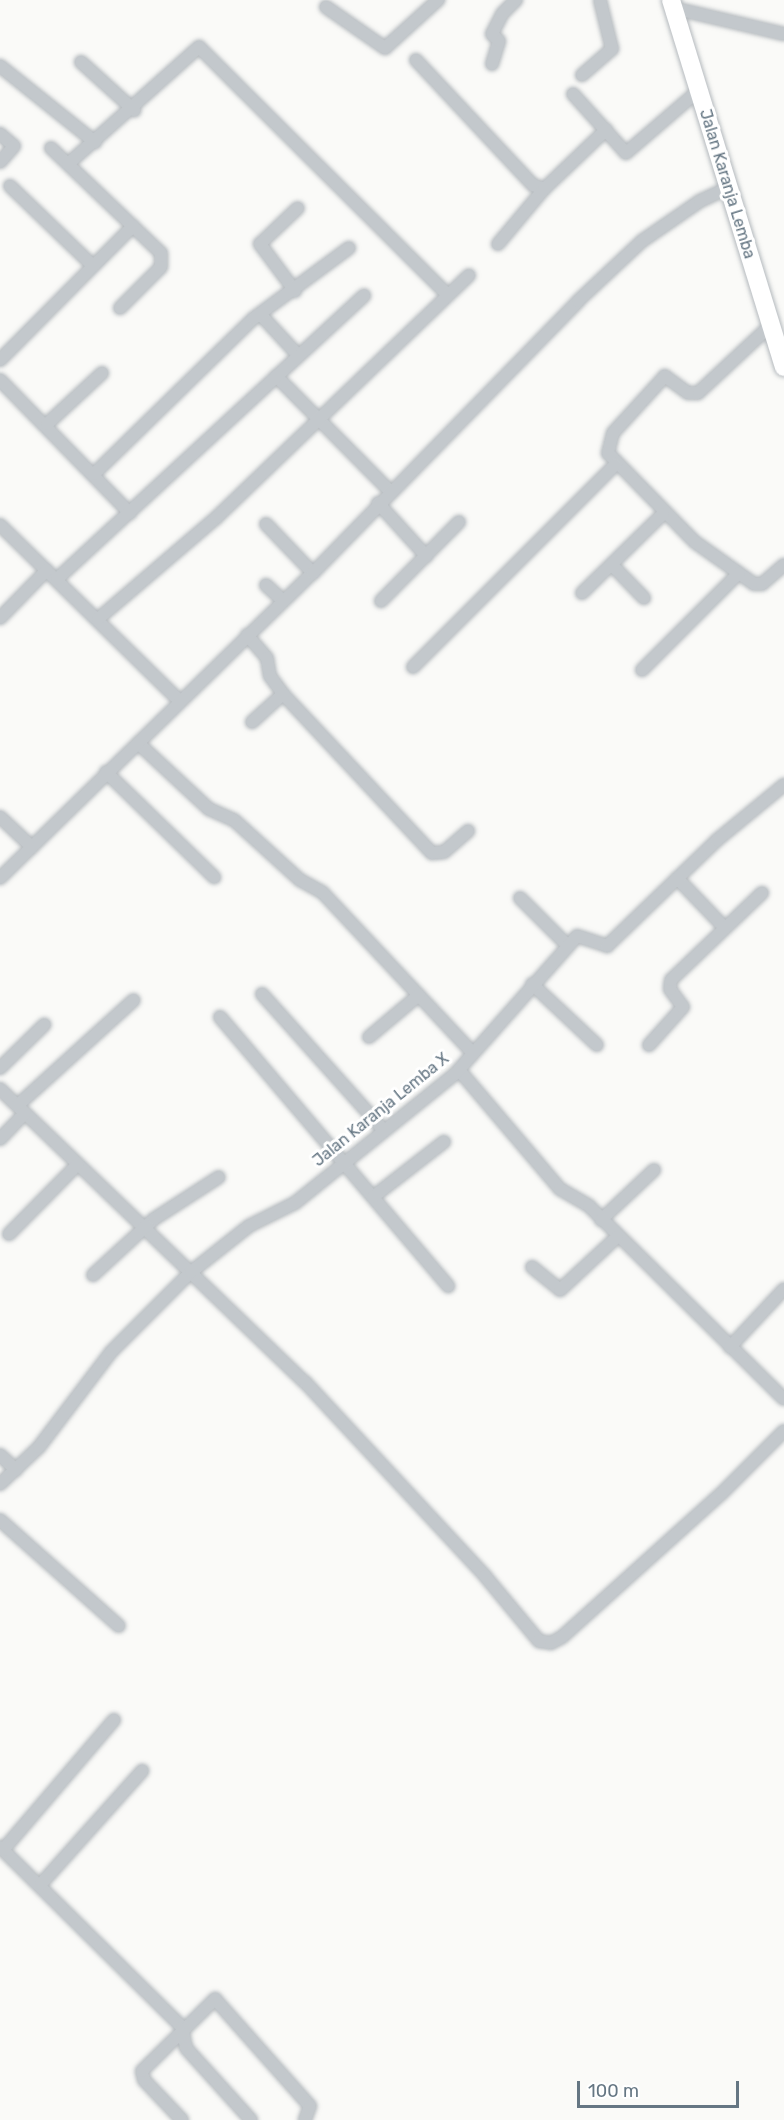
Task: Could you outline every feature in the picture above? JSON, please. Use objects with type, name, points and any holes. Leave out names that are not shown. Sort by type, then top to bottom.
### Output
[{"type":"main road","name":"Jalan Karanja Lemba","points":[[672,4],[784,367]]},
{"type":"street","points":[[326,8],[385,48],[438,0]]},
{"type":"street","points":[[492,64],[499,41],[492,34],[502,14],[516,0]]},
{"type":"street","points":[[582,75],[612,49],[600,0]]},
{"type":"street","points":[[672,4],[784,34]]},
{"type":"street","points":[[68,164],[134,110],[200,47],[448,296]]},
{"type":"street","points":[[416,60],[533,185],[544,189]]},
{"type":"street","points":[[81,62],[134,110]]},
{"type":"street","points":[[0,66],[95,142]]},
{"type":"street","points":[[573,94],[627,153],[698,90]]},
{"type":"street","points":[[498,244],[544,189],[606,130]]},
{"type":"street","points":[[0,134],[14,146],[0,162]]},
{"type":"street","points":[[51,148],[161,254],[163,263],[120,308]]},
{"type":"street","points":[[10,186],[93,266]]},
{"type":"street","points":[[0,878],[179,700],[313,573],[378,503],[642,241],[700,201],[728,188]]},
{"type":"street","points":[[295,291],[260,243],[298,207]]},
{"type":"street","points":[[0,360],[133,225]]},
{"type":"street","points":[[94,474],[260,314],[295,291],[349,248]]},
{"type":"street","points":[[98,619],[217,517],[469,274]]},
{"type":"street","points":[[0,618],[130,513],[364,296]]},
{"type":"street","points":[[260,314],[298,355]]},
{"type":"street","points":[[771,325],[698,393],[688,393],[670,376],[659,381],[611,436],[608,453],[615,465],[663,514],[759,586],[784,565]]},
{"type":"street","points":[[47,424],[102,373]]},
{"type":"street","points":[[276,376],[390,491]]},
{"type":"street","points":[[0,380],[47,424],[130,513]]},
{"type":"street","points":[[413,667],[615,465]]},
{"type":"street","points":[[378,503],[426,556]]},
{"type":"street","points":[[582,593],[663,514]]},
{"type":"street","points":[[381,601],[459,522]]},
{"type":"street","points":[[266,524],[313,573]]},
{"type":"street","points":[[0,525],[179,700]]},
{"type":"street","points":[[612,564],[644,598]]},
{"type":"street","points":[[642,670],[739,573]]},
{"type":"street","points":[[266,585],[283,601]]},
{"type":"street","points":[[247,635],[267,658],[270,676],[283,694],[432,853],[444,852],[468,831]]},
{"type":"street","points":[[252,722],[283,694]]},
{"type":"street","points":[[138,743],[214,813],[234,820],[300,880],[323,893],[471,1051]]},
{"type":"street","points":[[106,772],[214,877]]},
{"type":"street","points":[[520,898],[568,946],[581,935],[607,946],[676,878],[784,786]]},
{"type":"street","points":[[0,816],[32,846]]},
{"type":"street","points":[[676,878],[725,928]]},
{"type":"street","points":[[649,1045],[683,1007],[670,989],[670,980],[762,893]]},
{"type":"street","name":"Jalan Karanja Lemba X","points":[[0,1484],[16,1470],[53,1429],[86,1380],[190,1272],[249,1226],[295,1203],[382,1128],[459,1070],[471,1051],[568,946]]},
{"type":"street","points":[[532,984],[597,1045]]},
{"type":"street","points":[[262,994],[382,1128]]},
{"type":"street","points":[[369,1037],[419,995]]},
{"type":"street","points":[[0,1139],[21,1109],[134,999]]},
{"type":"street","points":[[220,1017],[448,1286]]},
{"type":"street","points":[[0,1068],[44,1025]]},
{"type":"street","points":[[459,1070],[560,1189],[589,1206],[617,1237],[784,1399]]},
{"type":"street","points":[[0,1089],[77,1166],[145,1227],[365,1444],[544,1644],[561,1637],[617,1588],[784,1431]]},
{"type":"street","points":[[373,1197],[444,1142]]},
{"type":"street","points":[[9,1234],[77,1166]]},
{"type":"street","points":[[601,1220],[654,1170]]},
{"type":"street","points":[[93,1275],[145,1227],[219,1177]]},
{"type":"street","points":[[532,1267],[560,1290],[617,1237]]},
{"type":"street","points":[[730,1347],[784,1289]]},
{"type":"street","points":[[0,1455],[16,1470]]},
{"type":"street","points":[[0,1520],[119,1626]]},
{"type":"street","points":[[114,1720],[1,1849],[41,1884],[182,2027],[186,2049],[251,2120]]},
{"type":"street","points":[[41,1884],[142,1771]]},
{"type":"street","points":[[182,2120],[142,2075],[182,2027],[218,2001],[310,2106],[305,2120]]}]
